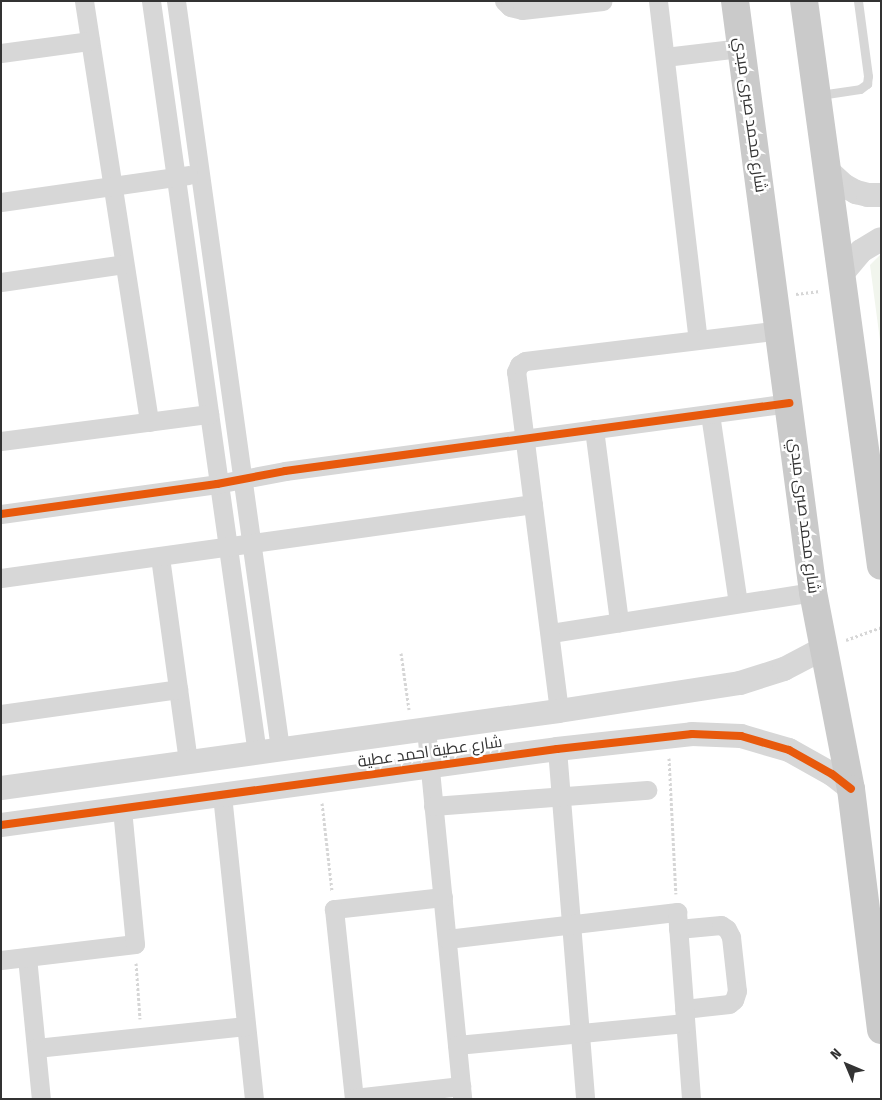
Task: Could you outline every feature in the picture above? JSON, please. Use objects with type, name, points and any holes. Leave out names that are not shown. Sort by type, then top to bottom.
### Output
[{"type":"main road","name":"شارع محمد صبرى مبدي","points":[[735,1],[780,330],[813,592],[851,789],[881,1030]]},
{"type":"main road","points":[[804,1],[881,566]]},
{"type":"street","points":[[84,1],[149,422]]},
{"type":"street","points":[[151,1],[209,414],[217,484],[227,548],[268,751]]},
{"type":"street","points":[[176,1],[242,479],[253,545],[268,751]]},
{"type":"street","points":[[504,1],[510,7],[522,10],[602,1]]},
{"type":"street","points":[[658,1],[698,340]]},
{"type":"street","points":[[1,53],[90,41]]},
{"type":"street","points":[[665,58],[741,48]]},
{"type":"street","points":[[827,170],[845,186],[856,192],[868,196],[881,195]]},
{"type":"street","points":[[1,202],[199,174]]},
{"type":"street","points":[[842,281],[861,251],[881,239]]},
{"type":"street","points":[[1,282],[124,264]]},
{"type":"street","points":[[559,711],[551,633],[516,372],[522,362],[780,330]]},
{"type":"street","points":[[1,514],[789,403]]},
{"type":"street","points":[[1,441],[209,414]]},
{"type":"street","points":[[710,414],[738,603]]},
{"type":"street","points":[[594,429],[619,622]]},
{"type":"street","points":[[1,578],[253,545],[533,504]]},
{"type":"street","points":[[160,557],[188,762]]},
{"type":"street","points":[[551,633],[813,592]]},
{"type":"street","name":"شارع عطية احمد عطية","points":[[1,788],[559,711],[740,683],[784,669],[824,648]]},
{"type":"street","points":[[1,714],[178,689]]},
{"type":"street","points":[[419,730],[430,766],[443,897],[447,939],[461,1092],[354,1098],[334,909],[443,897]]},
{"type":"street","name":"شارع عطية احمد عطية","points":[[1,825],[557,749],[668,736],[716,734],[765,742],[811,761],[851,789]]},
{"type":"street","points":[[557,749],[585,1099]]},
{"type":"street","points":[[434,806],[647,790]]},
{"type":"street","points":[[222,795],[254,1099]]},
{"type":"street","points":[[1,960],[135,944],[122,808]]},
{"type":"street","points":[[678,921],[692,1099]]},
{"type":"street","points":[[447,939],[572,924],[678,921],[720,924],[727,929],[731,937],[737,991],[734,1000],[729,1004],[685,1016],[580,1033],[457,1045]]},
{"type":"street","points":[[27,957],[41,1099]]},
{"type":"street","points":[[36,1048],[246,1026]]},
{"type":"lane","points":[[817,96],[860,89],[867,84],[868,76],[858,1]]},
{"type":"path","points":[[775,298],[842,281]]},
{"type":"path","points":[[824,648],[881,628]]},
{"type":"path","points":[[401,653],[419,730]]},
{"type":"path","points":[[668,736],[678,921]]},
{"type":"path","points":[[320,781],[334,909]]},
{"type":"path","points":[[135,944],[141,1037]]},
{"type":"shaded area","points":[[881,254],[881,348],[870,265]]},
{"type":"cycle path","points":[[1,514],[217,484],[285,471],[789,403]]},
{"type":"cycle path","points":[[1,825],[557,749],[692,734],[741,736],[789,750],[832,774],[851,789]]}]
